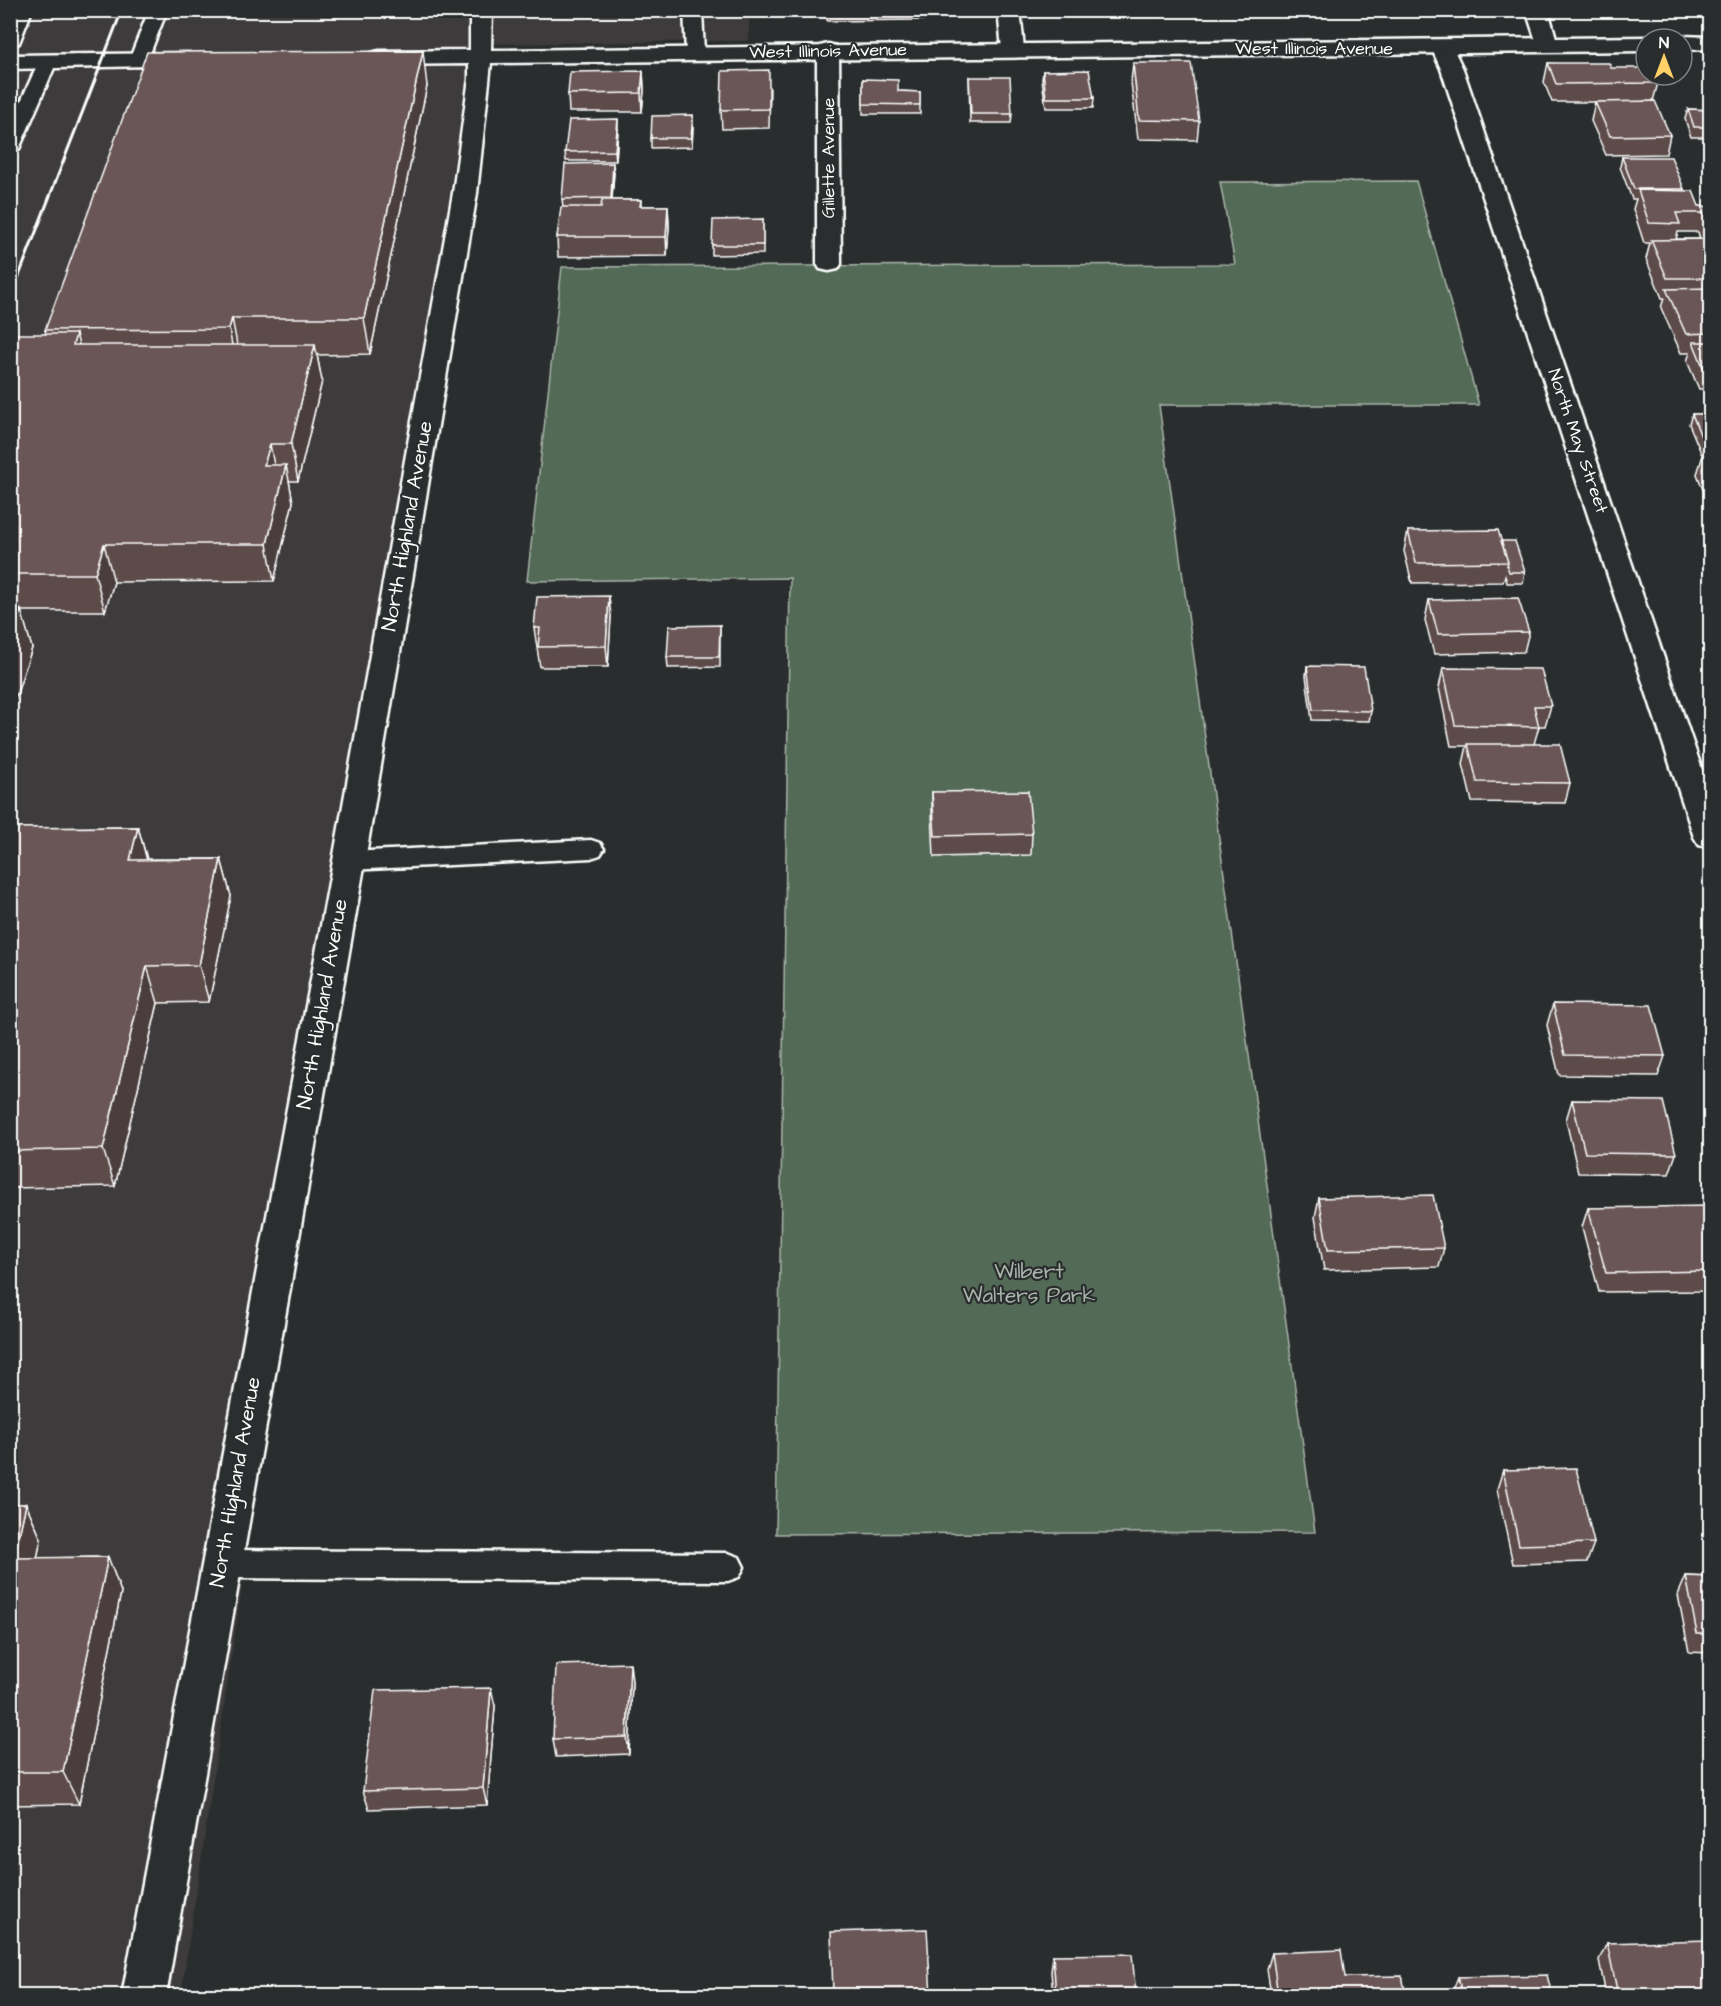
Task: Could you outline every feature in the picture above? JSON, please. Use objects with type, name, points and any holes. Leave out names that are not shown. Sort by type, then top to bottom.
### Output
[{"type":"street","name":"North Highland Avenue","points":[[144,1995],[220,1564],[349,861],[465,194],[482,56],[481,10]]},
{"type":"street","points":[[1009,10],[1013,49]]},
{"type":"street","points":[[1537,10],[1547,45]]},
{"type":"street","points":[[1694,43],[1710,43]]},
{"type":"street","name":"West Illinois Avenue","points":[[358,58],[828,51],[1634,44]]},
{"type":"street","name":"North May Street","points":[[1442,47],[1460,92],[1710,837]]},
{"type":"street","name":"Gillette Avenue","points":[[828,51],[829,264]]},
{"type":"street","points":[[10,62],[208,60]]},
{"type":"lane","points":[[10,43],[24,10]]},
{"type":"lane","points":[[138,61],[158,10]]},
{"type":"lane","points":[[693,10],[695,53]]},
{"type":"lane","points":[[10,149],[48,61]]},
{"type":"lane","points":[[349,861],[591,849]]},
{"type":"lane","points":[[220,1564],[728,1568]]},
{"type":"shaded area","points":[[11,11],[749,11],[749,41],[472,44],[181,1995],[11,1995]]},
{"type":"green space","name":"Wilbert Walters Park","points":[[1416,181],[1479,405],[1159,405],[1315,1532],[776,1534],[790,578],[527,581],[562,267],[1235,264],[1220,182]]},
{"type":"building","points":[[423,51],[364,318],[232,318],[229,329],[45,330],[147,52]]},
{"type":"building","points":[[1133,63],[1191,63],[1199,121],[1139,120]]},
{"type":"building","points":[[1548,63],[1609,63],[1611,68],[1634,68],[1634,83],[1556,84]]},
{"type":"building","points":[[769,70],[769,109],[721,110],[722,71]]},
{"type":"building","points":[[1089,70],[1094,98],[1046,98],[1043,71]]},
{"type":"building","points":[[643,71],[641,93],[568,94],[570,72]]},
{"type":"building","points":[[969,77],[1010,77],[1012,114],[971,114]]},
{"type":"building","points":[[863,79],[898,80],[898,91],[920,92],[920,105],[863,104]]},
{"type":"building","points":[[1655,101],[1670,135],[1610,136],[1595,102]]},
{"type":"building","points":[[1688,109],[1710,110],[1710,127],[1694,127]]},
{"type":"building","points":[[693,115],[691,138],[651,138],[652,116]]},
{"type":"building","points":[[618,119],[615,151],[565,152],[569,120]]},
{"type":"building","points":[[1622,157],[1671,157],[1684,189],[1634,189]]},
{"type":"building","points":[[613,163],[611,198],[562,199],[565,164]]},
{"type":"building","points":[[1638,190],[1693,191],[1699,206],[1710,207],[1710,226],[1703,213],[1676,213],[1680,224],[1649,223]]},
{"type":"building","points":[[602,200],[641,200],[640,206],[668,206],[666,237],[557,237],[561,207],[601,207]]},
{"type":"building","points":[[763,219],[763,245],[712,245],[713,220]]},
{"type":"building","points":[[1710,239],[1710,278],[1667,278],[1651,240]]},
{"type":"building","points":[[1710,288],[1710,333],[1686,334],[1666,289]]},
{"type":"building","points":[[15,334],[76,334],[73,345],[315,345],[291,444],[270,444],[264,465],[286,465],[267,544],[104,544],[95,574],[10,574],[10,346]]},
{"type":"building","points":[[1693,342],[1710,342],[1710,369],[1704,369]]},
{"type":"building","points":[[1692,414],[1710,414],[1710,444],[1704,444]]},
{"type":"building","points":[[1703,454],[1710,454],[1710,472]]},
{"type":"building","points":[[1498,530],[1508,562],[1416,563],[1408,531]]},
{"type":"building","points":[[1501,541],[1515,541],[1525,572],[1509,572]]},
{"type":"building","points":[[609,596],[606,646],[538,647],[540,628],[534,628],[537,597]]},
{"type":"building","points":[[1518,598],[1529,632],[1438,634],[1429,600]]},
{"type":"building","points":[[10,610],[21,610],[10,642]]},
{"type":"building","points":[[720,625],[719,657],[667,657],[669,626]]},
{"type":"building","points":[[1307,666],[1364,667],[1371,711],[1313,710]]},
{"type":"building","points":[[1443,668],[1541,669],[1551,706],[1534,706],[1539,727],[1455,725]]},
{"type":"building","points":[[1468,744],[1560,744],[1570,783],[1477,782]]},
{"type":"building","points":[[1028,791],[1032,834],[935,836],[932,792]]},
{"type":"building","points":[[138,827],[130,860],[221,859],[199,965],[147,966],[103,1149],[10,1151],[10,828]]},
{"type":"building","points":[[1553,1004],[1651,1005],[1665,1056],[1565,1055]]},
{"type":"building","points":[[1572,1100],[1663,1101],[1676,1154],[1585,1153]]},
{"type":"building","points":[[1433,1195],[1444,1248],[1328,1250],[1319,1198]]},
{"type":"building","points":[[1708,1206],[1710,1271],[1606,1273],[1588,1208]]},
{"type":"building","points":[[1576,1468],[1594,1543],[1519,1545],[1503,1470]]},
{"type":"building","points":[[10,1504],[26,1504],[14,1558],[108,1557],[63,1772],[10,1772]]},
{"type":"building","points":[[1686,1576],[1710,1577],[1710,1634],[1697,1634]]},
{"type":"building","points":[[630,1663],[627,1737],[553,1739],[556,1665]]},
{"type":"building","points":[[491,1688],[483,1788],[363,1791],[375,1690]]},
{"type":"building","points":[[927,1929],[931,1995],[833,1995],[831,1932]]},
{"type":"building","points":[[1710,1940],[1710,1995],[1618,1995],[1607,1943]]},
{"type":"building","points":[[1341,1950],[1345,1977],[1402,1976],[1406,1995],[1278,1995],[1272,1953]]},
{"type":"building","points":[[1132,1954],[1136,1995],[1056,1995],[1053,1955]]},
{"type":"building","points":[[1547,1975],[1552,1995],[1462,1995],[1458,1977]]},
{"type":"railway","points":[[10,299],[122,10]]}]
